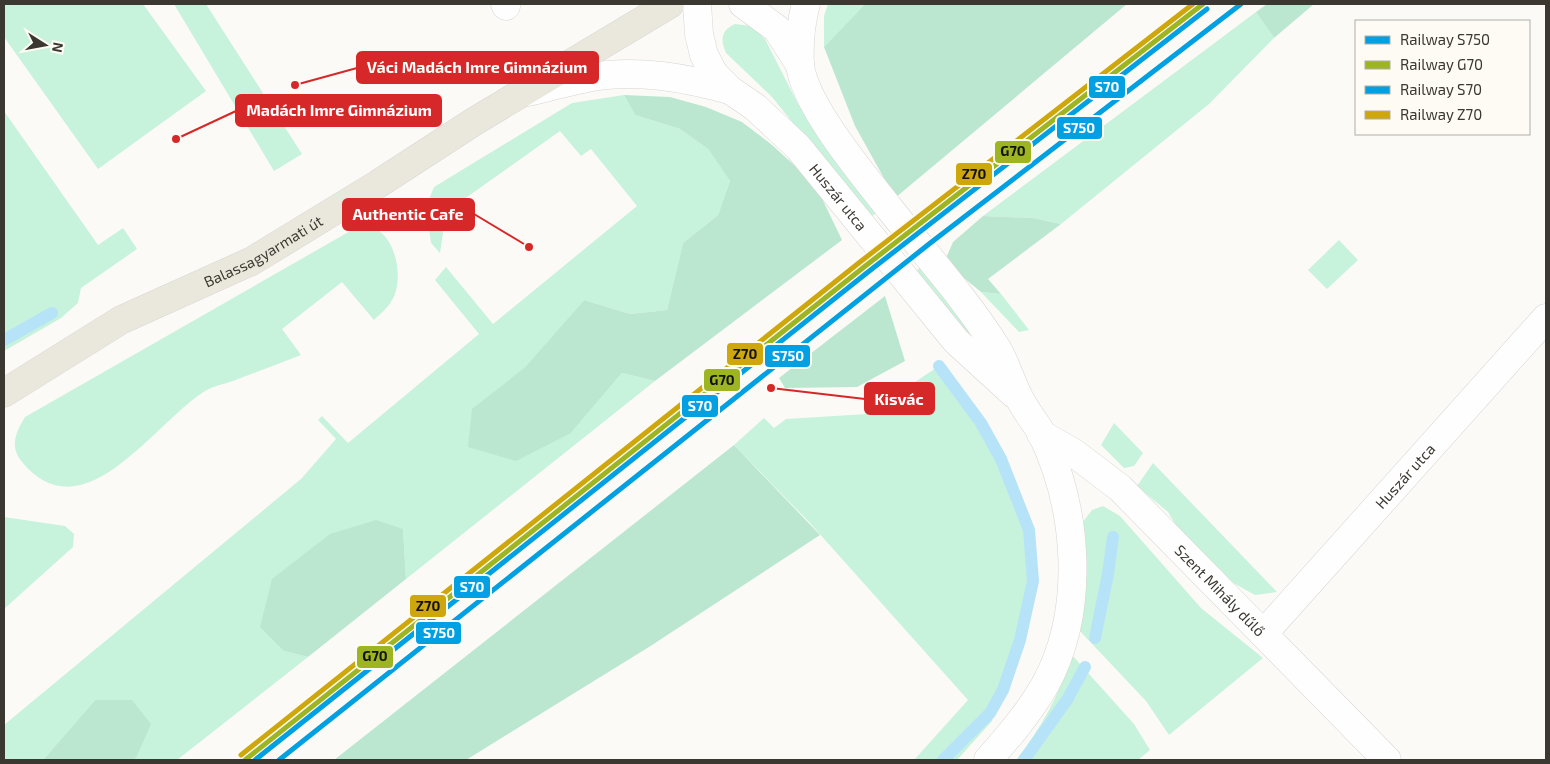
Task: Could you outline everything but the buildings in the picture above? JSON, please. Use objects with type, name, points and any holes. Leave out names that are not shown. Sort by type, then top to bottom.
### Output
[{"type":"main road","name":"Balassagyarmati út","points":[[4,393],[121,320],[252,261],[522,93],[670,4]]},
{"type":"street","name":"Huszár utca","points":[[697,4],[699,34],[704,55],[714,74],[730,90],[756,106],[798,148],[956,341],[1020,399]]},
{"type":"street","name":"Huszár utca","points":[[743,4],[776,29],[800,65],[810,93],[844,150],[982,327],[997,349],[1020,399],[1041,434],[1058,474],[1072,534],[1074,566],[1070,604],[1062,640],[1046,683],[1021,723],[988,760]]},
{"type":"street","name":"Huszár utca","points":[[800,65],[806,4]]},
{"type":"street","name":"Huszár utca","points":[[522,93],[594,77],[632,75],[696,81],[730,90]]},
{"type":"street","name":"Huszár utca","points":[[1264,633],[1546,318]]},
{"type":"street","name":"Szent Mihály dűlő","points":[[1041,434],[1074,453],[1120,488],[1387,760]]},
{"type":"green space","points":[[4,4],[143,4],[206,91],[98,169],[4,37]]},
{"type":"green space","points":[[174,4],[206,4],[302,154],[274,171]]},
{"type":"green space","points":[[828,4],[865,4],[824,47],[824,16]]},
{"type":"green space","points":[[865,4],[1127,4],[895,198],[855,126],[824,47]]},
{"type":"green space","points":[[1267,4],[1314,4],[1274,38],[1256,12]]},
{"type":"green space","points":[[1256,12],[1274,38],[1209,104],[1061,224],[1033,218],[983,216]]},
{"type":"green space","points":[[735,24],[751,26],[765,39],[798,104],[878,211],[870,218],[772,97],[726,53],[723,44],[724,32]]},
{"type":"green space","points":[[624,95],[635,115],[680,129],[708,149],[730,181],[718,215],[683,243],[667,310],[630,314],[584,300],[525,367],[473,409],[571,433],[622,373],[655,381],[406,579],[403,529],[284,651],[308,657],[177,760],[132,760],[136,758],[132,700],[95,700],[43,760],[4,760],[4,725],[301,479],[336,439],[318,420],[322,416],[348,443],[479,334],[435,280],[446,267],[493,324],[637,206],[591,149],[581,156],[560,131],[446,212],[440,253],[431,243],[426,207],[434,187],[572,103]]},
{"type":"green space","points":[[624,95],[670,97],[706,107],[742,122],[772,145],[815,184],[842,240],[655,381],[622,373],[571,433],[516,461],[468,447],[472,409],[525,367],[584,300],[630,314],[667,310],[683,243],[718,215],[730,181],[708,149],[680,129],[635,115]]},
{"type":"green space","points":[[4,111],[98,245],[123,228],[137,249],[81,288],[78,303],[61,318],[4,351]]},
{"type":"green space","points":[[983,216],[1033,218],[1061,224],[988,279],[1001,294],[981,292],[959,274],[946,258],[953,242]]},
{"type":"green space","points":[[359,226],[372,227],[382,233],[393,250],[398,272],[396,292],[392,300],[374,320],[342,282],[282,329],[301,355],[205,391],[185,406],[141,447],[117,466],[93,480],[69,487],[45,482],[22,462],[16,450],[15,439],[25,417]]},
{"type":"green space","points":[[1339,240],[1358,260],[1327,289],[1308,270]]},
{"type":"green space","points":[[922,266],[974,338],[961,331],[915,272]]},
{"type":"green space","points":[[981,292],[1001,294],[1029,330],[1019,332]]},
{"type":"green space","points":[[885,296],[905,361],[857,387],[785,388],[779,378]]},
{"type":"green space","points":[[939,366],[981,423],[1001,459],[1029,530],[1033,585],[1020,640],[992,721],[957,760],[914,760],[968,700],[809,522],[734,445],[764,418],[774,428],[786,419],[867,414]]},
{"type":"green space","points":[[1114,423],[1143,453],[1134,466],[1124,468],[1101,445]]},
{"type":"green space","points":[[734,445],[820,535],[649,647],[466,760],[334,760]]},
{"type":"green space","points":[[1153,463],[1277,592],[1255,595],[1226,579],[1184,539],[1168,512],[1137,486]]},
{"type":"green space","points":[[1103,506],[1120,516],[1201,608],[1263,658],[1169,735],[1146,701],[1078,629],[1082,523],[1092,510]]},
{"type":"green space","points":[[4,517],[65,526],[74,534],[73,547],[4,609]]},
{"type":"green space","points":[[376,520],[403,529],[406,579],[308,657],[284,651],[260,627],[272,579],[330,534]]},
{"type":"green space","points":[[1072,655],[1134,724],[1150,750],[1138,760],[1016,760],[1034,736],[1049,710],[1062,683]]},
{"type":"green space","points":[[95,700],[132,700],[151,724],[136,758],[132,760],[43,760]]},
{"type":"waterway","points":[[4,340],[52,313]]},
{"type":"waterway","points":[[939,366],[981,423],[1001,459],[1029,530],[1033,581],[1020,640],[1003,690],[990,713],[943,760]]},
{"type":"waterway","points":[[1095,638],[1108,574],[1113,537]]},
{"type":"waterway","points":[[1024,760],[1067,700],[1085,667]]},
{"type":"rail line","name":"Z70","points":[[241,755],[860,262],[1193,4]]},
{"type":"rail line","name":"G70","points":[[245,760],[864,267],[1203,4]]},
{"type":"rail line","name":"S750","points":[[279,760],[929,244],[1241,4]]},
{"type":"rail line","name":"S70","points":[[255,760],[868,272],[1207,9]]},
{"type":"place","name":"Váci Madách Imre Gimnázium","points":[[295,85]]},
{"type":"place","name":"Madách Imre Gimnázium","points":[[176,139]]},
{"type":"place","name":"Authentic Cafe","points":[[529,247]]},
{"type":"place","name":"Kisvác","points":[[771,388]]}]
